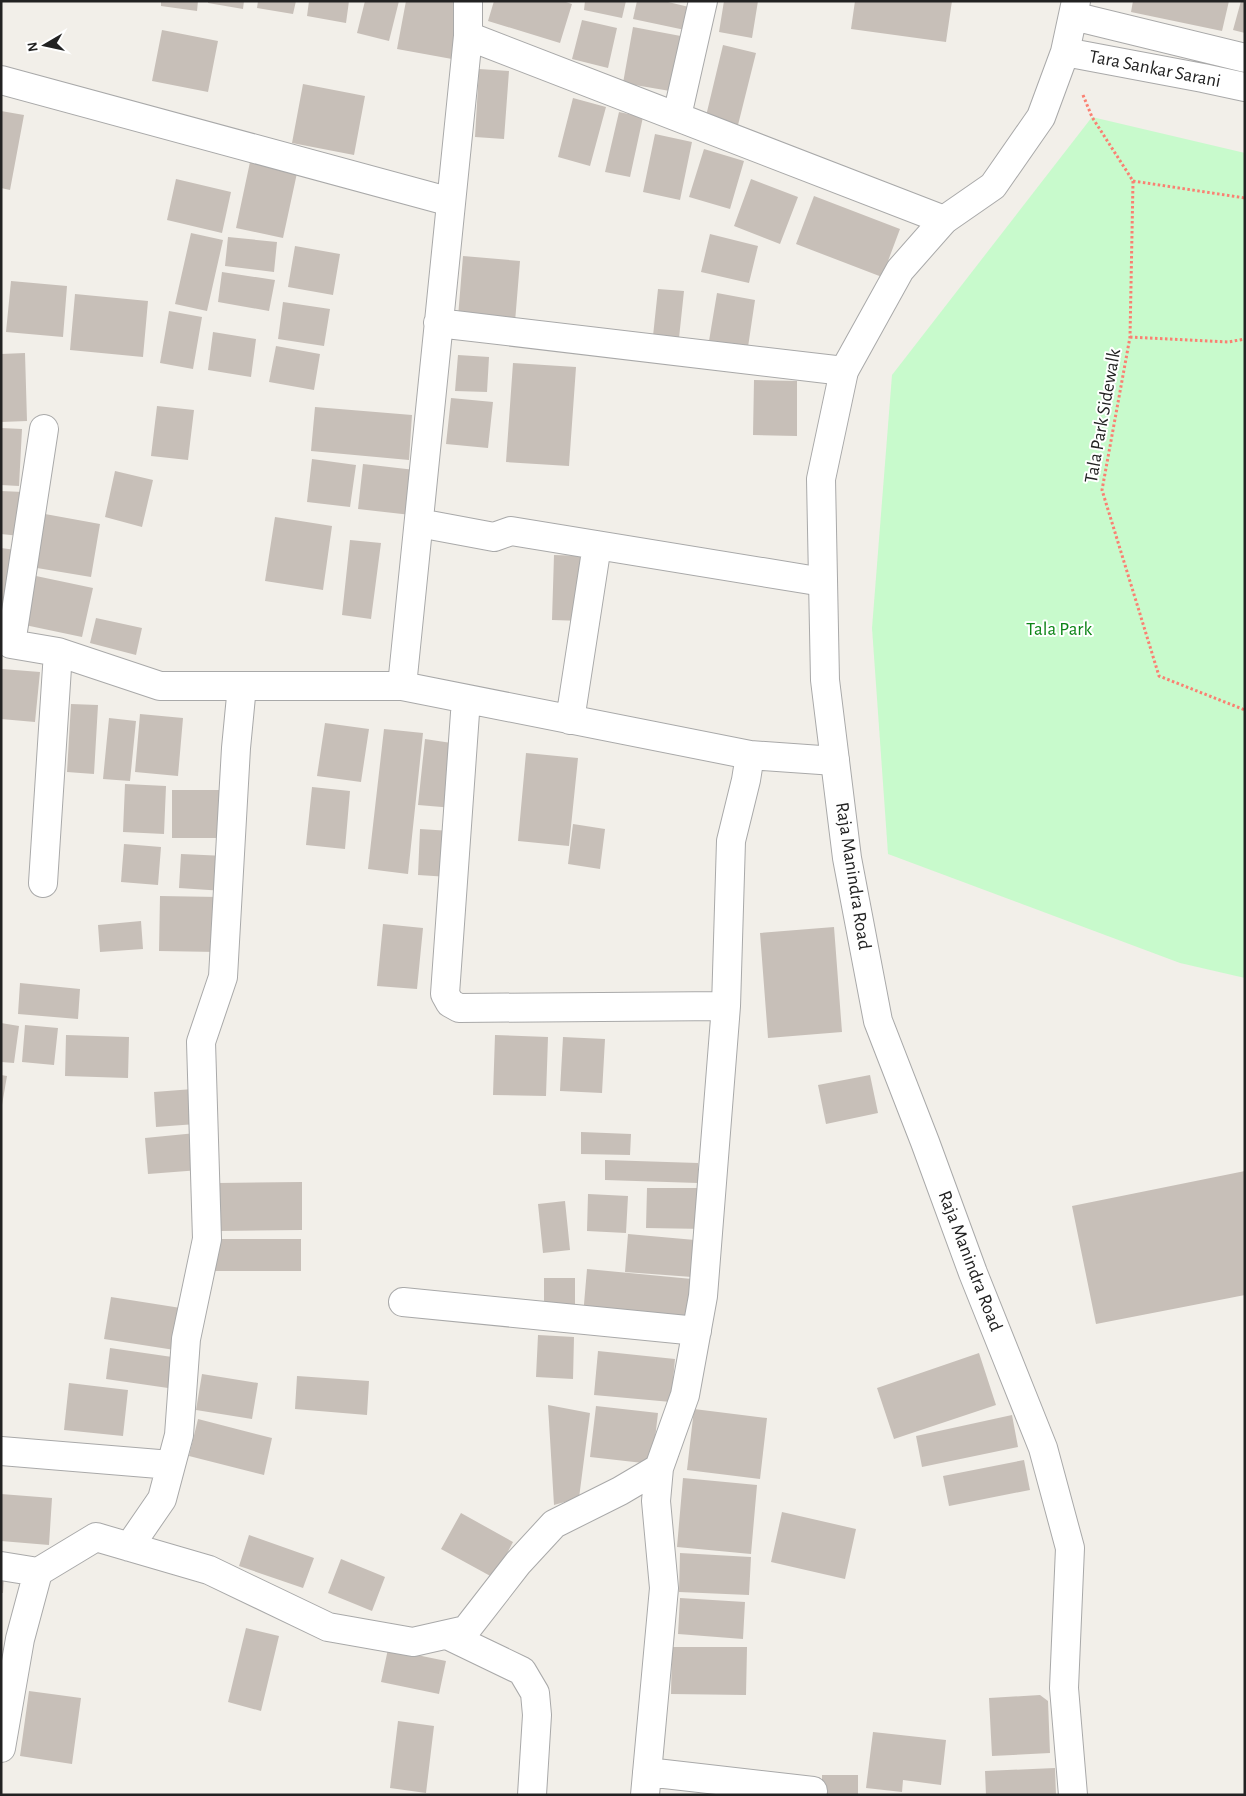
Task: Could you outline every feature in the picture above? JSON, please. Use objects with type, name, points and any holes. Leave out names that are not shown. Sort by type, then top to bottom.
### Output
[{"type":"street","points":[[402,686],[468,36],[468,1]]},
{"type":"street","points":[[676,116],[703,1]]},
{"type":"street","points":[[1074,8],[1245,58]]},
{"type":"street","name":"Raja Manindra Road","points":[[1073,1795],[1064,1688],[1070,1548],[1043,1448],[973,1273],[878,1021],[847,858],[825,680],[821,479],[844,371],[900,270],[944,220],[993,186],[1041,117],[1065,52],[1074,8]]},
{"type":"street","points":[[468,36],[944,220]]},
{"type":"street","name":"Tara Sankar Sarani","points":[[1065,52],[1245,87]]},
{"type":"street","points":[[1,80],[451,202]]},
{"type":"street","points":[[438,324],[844,371]]},
{"type":"street","points":[[44,429],[6,641],[58,652],[160,686],[402,686],[750,756],[835,761]]},
{"type":"street","points":[[419,523],[494,537],[511,532],[823,582]]},
{"type":"street","points":[[570,720],[597,545]]},
{"type":"street","points":[[43,882],[58,652]]},
{"type":"street","points":[[130,1547],[162,1500],[180,1435],[186,1339],[207,1239],[201,1042],[223,977],[236,748],[242,686]]},
{"type":"street","points":[[466,699],[445,994],[450,1003],[459,1008],[726,1006]]},
{"type":"street","points":[[750,756],[731,840],[726,1006],[703,1296],[686,1395],[658,1468],[656,1501],[664,1588],[646,1783],[813,1791]]},
{"type":"street","points":[[403,1302],[697,1331]]},
{"type":"street","points":[[1,1451],[171,1465]]},
{"type":"street","points":[[1,1566],[38,1572],[96,1537],[209,1570],[328,1627],[413,1642],[466,1630],[518,1562],[554,1524],[620,1491],[658,1468]]},
{"type":"street","points":[[1,1748],[20,1639],[38,1572]]},
{"type":"street","points":[[446,1635],[522,1671],[535,1693],[537,1715],[532,1795]]},
{"type":"path","points":[[1092,117],[1133,181],[1245,198]]},
{"type":"path","name":"Tala Park Sidewalk","points":[[1133,181],[1130,337],[1102,490],[1159,676],[1245,710]]},
{"type":"path","points":[[1130,337],[1228,342],[1245,339]]},
{"type":"green space","name":"Tala Park","points":[[1092,117],[1245,153],[1245,978],[1180,963],[888,854],[872,628],[892,375]]},
{"type":"building","points":[[161,1],[198,1],[197,11],[161,6]]},
{"type":"building","points":[[208,1],[244,1],[243,9],[208,3]]},
{"type":"building","points":[[258,1],[296,1],[293,14],[257,8]]},
{"type":"building","points":[[309,1],[349,1],[346,23],[307,16]]},
{"type":"building","points":[[365,1],[399,1],[389,41],[357,33]]},
{"type":"building","points":[[406,1],[462,1],[452,59],[397,49]]},
{"type":"building","points":[[494,1],[563,1],[572,4],[560,43],[488,21]]},
{"type":"building","points":[[585,1],[626,1],[622,18],[584,10]]},
{"type":"building","points":[[637,1],[664,1],[689,7],[685,30],[633,19]]},
{"type":"building","points":[[724,1],[758,1],[752,38],[719,32]]},
{"type":"building","points":[[855,1],[952,1],[946,42],[851,29]]},
{"type":"building","points":[[1133,1],[1229,1],[1222,31],[1131,12]]},
{"type":"building","points":[[1241,1],[1245,1],[1245,33],[1233,30]]},
{"type":"building","points":[[582,20],[617,28],[608,68],[572,59]]},
{"type":"building","points":[[633,27],[686,37],[676,92],[623,83]]},
{"type":"building","points":[[162,30],[218,41],[208,92],[152,81]]},
{"type":"building","points":[[723,45],[756,53],[738,125],[706,116]]},
{"type":"building","points":[[479,69],[509,71],[504,139],[475,137]]},
{"type":"building","points":[[303,84],[365,96],[354,155],[292,143]]},
{"type":"building","points":[[573,98],[606,107],[590,166],[558,157]]},
{"type":"building","points":[[1,111],[24,115],[10,190],[1,188]]},
{"type":"building","points":[[619,112],[643,117],[630,177],[605,172]]},
{"type":"building","points":[[655,134],[692,142],[680,200],[643,192]]},
{"type":"building","points":[[704,149],[744,161],[730,209],[689,197]]},
{"type":"building","points":[[250,162],[297,173],[283,238],[236,228]]},
{"type":"building","points":[[176,179],[231,192],[222,233],[167,220]]},
{"type":"building","points":[[751,179],[798,197],[780,244],[734,226]]},
{"type":"building","points":[[814,196],[900,229],[882,277],[796,244]]},
{"type":"building","points":[[191,233],[223,240],[207,311],[175,304]]},
{"type":"building","points":[[710,234],[758,246],[749,283],[701,272]]},
{"type":"building","points":[[228,237],[277,242],[274,272],[225,266]]},
{"type":"building","points":[[295,246],[340,254],[333,295],[288,287]]},
{"type":"building","points":[[463,256],[520,261],[515,322],[458,317]]},
{"type":"building","points":[[222,272],[275,280],[269,311],[218,302]]},
{"type":"building","points":[[11,281],[67,286],[63,337],[6,332]]},
{"type":"building","points":[[658,289],[684,291],[679,338],[653,336]]},
{"type":"building","points":[[717,293],[755,300],[748,347],[709,341]]},
{"type":"building","points":[[75,294],[148,301],[143,357],[70,350]]},
{"type":"building","points":[[283,302],[330,309],[324,346],[278,339]]},
{"type":"building","points":[[169,311],[202,317],[193,369],[160,363]]},
{"type":"building","points":[[213,332],[256,339],[251,377],[208,370]]},
{"type":"building","points":[[276,346],[320,354],[314,390],[269,382]]},
{"type":"building","points":[[25,353],[27,421],[1,422],[1,354]]},
{"type":"building","points":[[458,355],[489,357],[487,392],[455,391]]},
{"type":"building","points":[[513,363],[576,367],[569,466],[506,462]]},
{"type":"building","points":[[754,380],[797,381],[797,436],[753,435]]},
{"type":"building","points":[[451,398],[493,402],[488,448],[446,444]]},
{"type":"building","points":[[157,406],[194,410],[188,460],[151,456]]},
{"type":"building","points":[[315,407],[412,415],[409,460],[311,451]]},
{"type":"building","points":[[1,428],[22,429],[19,486],[1,485]]},
{"type":"building","points":[[312,459],[356,465],[350,507],[307,502]]},
{"type":"building","points":[[363,464],[415,470],[411,515],[358,509]]},
{"type":"building","points":[[115,471],[153,480],[142,527],[105,517]]},
{"type":"building","points":[[1,491],[23,492],[20,536],[1,534]]},
{"type":"building","points":[[45,514],[100,524],[91,577],[37,568]]},
{"type":"building","points":[[275,517],[332,526],[323,590],[265,581]]},
{"type":"building","points":[[350,540],[381,543],[371,619],[342,615]]},
{"type":"building","points":[[1,548],[16,550],[8,604],[1,603]]},
{"type":"building","points":[[554,555],[585,556],[583,621],[552,620]]},
{"type":"building","points":[[36,576],[93,588],[82,637],[25,625]]},
{"type":"building","points":[[96,618],[142,628],[136,655],[90,643]]},
{"type":"building","points":[[2,669],[40,672],[35,722],[1,719]]},
{"type":"building","points":[[71,704],[98,705],[94,774],[67,772]]},
{"type":"building","points":[[140,714],[183,718],[178,776],[135,772]]},
{"type":"building","points":[[109,718],[136,721],[130,781],[103,779]]},
{"type":"building","points":[[325,723],[369,729],[361,782],[317,776]]},
{"type":"building","points":[[384,729],[423,733],[408,874],[368,869]]},
{"type":"building","points":[[425,739],[458,744],[454,808],[418,805]]},
{"type":"building","points":[[526,753],[578,758],[569,846],[518,841]]},
{"type":"building","points":[[125,784],[166,786],[164,834],[123,832]]},
{"type":"building","points":[[312,787],[350,791],[345,849],[306,845]]},
{"type":"building","points":[[172,790],[220,790],[220,838],[172,838]]},
{"type":"building","points":[[573,824],[605,829],[600,869],[568,864]]},
{"type":"building","points":[[420,829],[451,831],[449,877],[418,875]]},
{"type":"building","points":[[124,844],[161,847],[158,885],[121,882]]},
{"type":"building","points":[[181,854],[226,856],[224,891],[179,888]]},
{"type":"building","points":[[160,896],[219,897],[218,952],[159,951]]},
{"type":"building","points":[[141,921],[143,949],[100,952],[98,925]]},
{"type":"building","points":[[383,924],[423,928],[417,989],[377,986]]},
{"type":"building","points":[[834,927],[842,1032],[768,1038],[760,933]]},
{"type":"building","points":[[20,983],[80,989],[78,1019],[18,1014]]},
{"type":"building","points":[[1,1023],[19,1026],[14,1063],[1,1062]]},
{"type":"building","points":[[25,1025],[58,1028],[54,1065],[22,1062]]},
{"type":"building","points":[[66,1035],[129,1037],[128,1078],[65,1076]]},
{"type":"building","points":[[495,1035],[548,1037],[546,1096],[493,1095]]},
{"type":"building","points":[[563,1037],[605,1039],[602,1093],[560,1091]]},
{"type":"building","points":[[1,1075],[7,1076],[2,1105],[1,1105]]},
{"type":"building","points":[[870,1075],[878,1113],[826,1124],[818,1085]]},
{"type":"building","points":[[193,1089],[196,1124],[156,1127],[154,1092]]},
{"type":"building","points":[[581,1132],[631,1134],[630,1155],[581,1154]]},
{"type":"building","points":[[196,1133],[200,1170],[148,1174],[145,1138]]},
{"type":"building","points":[[605,1160],[698,1163],[698,1183],[605,1180]]},
{"type":"building","points":[[1245,1171],[1245,1295],[1096,1324],[1072,1206]]},
{"type":"building","points":[[302,1182],[302,1230],[219,1231],[218,1183]]},
{"type":"building","points":[[647,1188],[706,1188],[706,1229],[646,1228]]},
{"type":"building","points":[[588,1194],[628,1196],[626,1233],[587,1231]]},
{"type":"building","points":[[565,1201],[570,1250],[543,1253],[538,1204]]},
{"type":"building","points":[[628,1234],[695,1240],[692,1277],[625,1272]]},
{"type":"building","points":[[215,1239],[301,1239],[301,1271],[215,1271]]},
{"type":"building","points":[[587,1269],[692,1279],[688,1327],[583,1316]]},
{"type":"building","points":[[544,1278],[575,1278],[575,1312],[544,1312]]},
{"type":"building","points":[[111,1297],[187,1309],[181,1351],[104,1339]]},
{"type":"building","points":[[538,1335],[574,1337],[573,1379],[536,1377]]},
{"type":"building","points":[[110,1348],[179,1358],[175,1389],[106,1379]]},
{"type":"building","points":[[598,1351],[675,1359],[671,1402],[594,1395]]},
{"type":"building","points":[[979,1353],[996,1405],[894,1439],[877,1388]]},
{"type":"building","points":[[202,1374],[258,1383],[252,1419],[196,1410]]},
{"type":"building","points":[[297,1376],[369,1381],[367,1415],[295,1409]]},
{"type":"building","points":[[69,1383],[128,1390],[123,1436],[64,1430]]},
{"type":"building","points":[[548,1405],[590,1413],[579,1498],[554,1505]]},
{"type":"building","points":[[596,1406],[658,1413],[652,1464],[590,1457]]},
{"type":"building","points":[[694,1409],[767,1418],[760,1479],[687,1470]]},
{"type":"building","points":[[1012,1415],[1018,1447],[922,1467],[916,1436]]},
{"type":"building","points":[[198,1419],[272,1438],[264,1475],[189,1456]]},
{"type":"building","points":[[1024,1460],[1030,1490],[949,1506],[943,1476]]},
{"type":"building","points":[[683,1478],[757,1485],[751,1554],[677,1547]]},
{"type":"building","points":[[1,1494],[52,1498],[49,1545],[1,1541]]},
{"type":"building","points":[[782,1512],[856,1529],[845,1579],[771,1562]]},
{"type":"building","points":[[461,1513],[513,1542],[494,1578],[441,1549]]},
{"type":"building","points":[[249,1535],[314,1558],[303,1588],[239,1566]]},
{"type":"building","points":[[680,1553],[751,1557],[749,1595],[679,1592]]},
{"type":"building","points":[[341,1559],[385,1577],[372,1611],[328,1593]]},
{"type":"building","points":[[1,1576],[4,1576],[3,1593],[1,1593]]},
{"type":"building","points":[[680,1598],[745,1602],[743,1639],[678,1634]]},
{"type":"building","points":[[246,1628],[279,1636],[261,1711],[228,1702]]},
{"type":"building","points":[[672,1647],[747,1647],[746,1695],[671,1694]]},
{"type":"building","points":[[388,1649],[446,1661],[439,1694],[381,1682]]},
{"type":"building","points":[[29,1691],[81,1698],[72,1764],[20,1756]]},
{"type":"building","points":[[1040,1695],[1048,1701],[1050,1753],[992,1756],[989,1698]]},
{"type":"building","points":[[398,1721],[434,1726],[426,1793],[390,1788]]},
{"type":"building","points":[[873,1732],[946,1740],[941,1785],[903,1780],[902,1792],[866,1788]]},
{"type":"building","points":[[1055,1768],[1056,1795],[986,1795],[985,1771]]},
{"type":"building","points":[[822,1775],[858,1775],[858,1795],[822,1795]]}]
